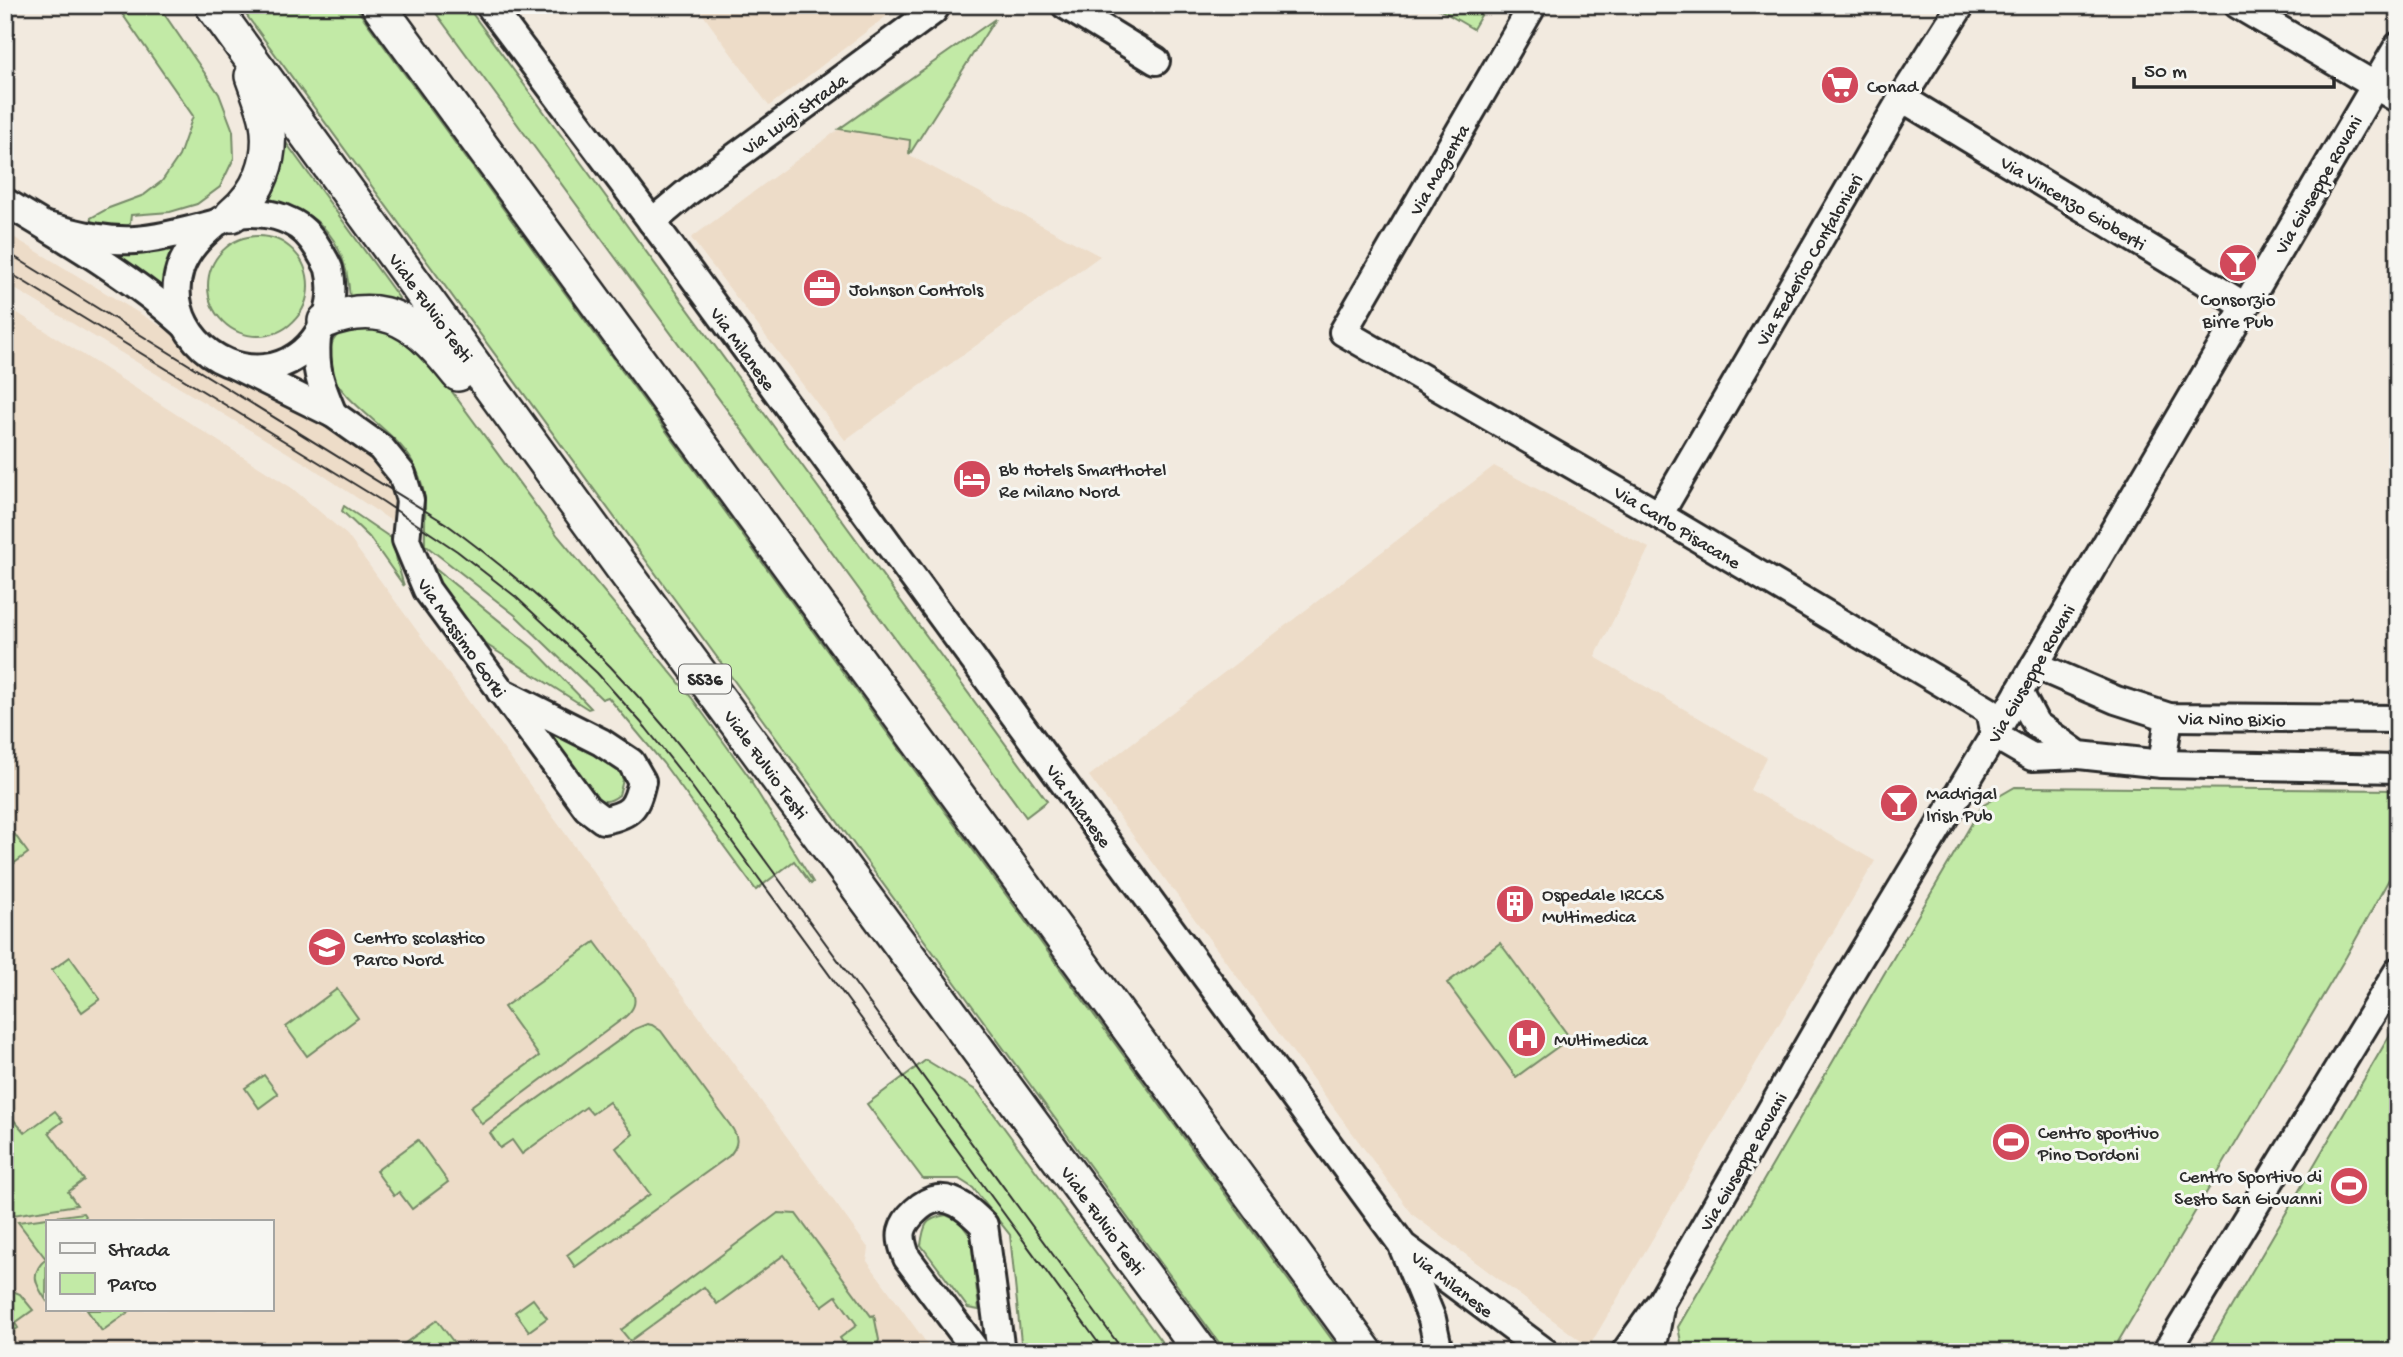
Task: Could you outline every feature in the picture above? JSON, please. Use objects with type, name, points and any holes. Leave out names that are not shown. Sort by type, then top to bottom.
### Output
[{"type":"main road","name":"Viale Fulvio Testi","points":[[212,5],[620,565],[1201,1352]]},
{"type":"main road","points":[[386,13],[1366,1352]]},
{"type":"main road","points":[[224,220],[243,206],[259,184],[267,156],[267,123],[242,47]]},
{"type":"main road","points":[[321,329],[360,312],[385,313],[418,330],[448,362],[573,524],[620,565]]},
{"type":"street","points":[[489,5],[652,222]]},
{"type":"street","name":"Via Luigi Strada","points":[[652,222],[689,191],[933,12],[937,5]]},
{"type":"street","points":[[1065,5],[1156,61]]},
{"type":"street","name":"Via Magenta","points":[[1343,332],[1533,5]]},
{"type":"street","name":"Via Federico Confalonieri","points":[[1659,515],[1902,98],[1961,5]]},
{"type":"street","points":[[2238,5],[2398,99]]},
{"type":"street","name":"Via Giuseppe Rovani","points":[[1625,1352],[1662,1300],[1833,1002],[1994,735],[2398,46]]},
{"type":"street","name":"Via Vincenzo Gioberti","points":[[1902,98],[2245,306]]},
{"type":"street","points":[[5,202],[46,226],[166,308],[185,325]]},
{"type":"street","points":[[46,226],[92,237],[135,240],[224,220],[264,214],[290,221],[311,237],[329,267],[332,293],[329,313],[321,329],[302,352],[279,365],[263,368],[236,366],[211,356],[196,343],[185,325],[177,298],[179,271],[191,245],[224,220]]},
{"type":"street","name":"Via Milanese","points":[[652,222],[1403,1246],[1545,1352]]},
{"type":"street","points":[[321,329],[315,360],[320,382],[333,414]]},
{"type":"street","name":"Via Carlo Pisacane","points":[[1343,332],[1989,711],[1994,735]]},
{"type":"street","name":"Via Massimo Gorki","points":[[236,366],[333,414],[381,447],[402,474],[410,500],[406,540],[427,590],[500,691],[587,808],[603,820],[622,816],[638,803],[642,781],[631,762],[567,723],[500,691]]},
{"type":"street","name":"Via Nino Bixio","points":[[2035,664],[2116,700],[2169,717],[2398,719]]},
{"type":"street","points":[[2019,692],[2036,724],[2079,755]]},
{"type":"street","points":[[2162,764],[2169,717]]},
{"type":"street","points":[[1994,735],[2032,757],[2079,755],[2162,764],[2398,769]]},
{"type":"street","points":[[2166,1352],[2398,971]]},
{"type":"street","points":[[977,1352],[907,1258],[902,1246],[902,1231],[914,1211],[936,1199],[957,1202],[984,1225],[1001,1352]]},
{"type":"street","points":[[1403,1246],[1432,1319],[1439,1352]]},
{"type":"street","name":"Via Giuseppe Rovani","points":[[1653,1352],[1662,1300]]},
{"type":"shaded area","points":[[696,5],[901,5],[769,106]]},
{"type":"shaded area","points":[[839,129],[910,140],[909,155],[1100,256],[845,440],[691,238]]},
{"type":"shaded area","points":[[5,232],[352,442],[380,464],[388,476],[396,500],[396,524],[308,465],[5,283]]},
{"type":"shaded area","name":"Centro scolastico Parco Nord","points":[[5,305],[292,488],[347,535],[869,1249],[867,1261],[933,1352],[5,1352]]},
{"type":"shaded area","name":"Multimedica","points":[[1494,466],[1649,548],[1595,657],[1766,757],[1750,790],[1875,861],[1589,1347],[1413,1215],[1089,776]]},
{"type":"green space","points":[[116,5],[158,5],[219,94],[233,131],[234,158],[220,187],[197,204],[170,212],[131,215],[129,231],[89,230],[91,218],[144,195],[162,181],[179,156],[193,116]]},
{"type":"green space","points":[[239,5],[354,5],[1341,1352],[1226,1352]]},
{"type":"green space","points":[[430,5],[466,5],[1047,801],[1026,817]]},
{"type":"green space","points":[[1432,5],[1487,5],[1473,29]]},
{"type":"green space","points":[[995,19],[909,155],[910,140],[839,129]]},
{"type":"green space","points":[[287,144],[399,298],[396,303],[350,301],[344,263],[329,233],[303,212],[266,203],[281,146]]},
{"type":"green space","points":[[258,236],[277,239],[294,250],[305,267],[308,286],[305,305],[294,322],[277,333],[258,336],[239,333],[222,322],[211,305],[208,286],[211,267],[222,250],[239,239]]},
{"type":"green space","points":[[179,249],[173,297],[120,263],[122,254]]},
{"type":"green space","points":[[353,320],[414,340],[558,536],[691,697],[752,781],[813,882],[811,884],[794,861],[756,890],[663,763],[608,697],[602,699],[515,615],[425,545],[424,493],[412,461],[399,444],[346,394],[333,377],[328,359],[334,340]]},
{"type":"green space","points":[[344,506],[394,540],[404,586],[369,537],[342,511]]},
{"type":"green space","points":[[428,563],[533,648],[591,708],[588,709],[487,645],[454,606]]},
{"type":"green space","points":[[561,731],[619,769],[623,780],[619,795],[606,801],[593,795],[552,738],[552,732]]},
{"type":"green space","name":"Centro sportivo Pino Dordoni","points":[[2015,787],[2398,790],[2398,863],[2346,957],[2112,1352],[1683,1352],[1678,1327],[1982,806]]},
{"type":"green space","points":[[5,821],[28,853],[5,870]]},
{"type":"green space","points":[[595,942],[633,993],[635,1000],[632,1009],[482,1124],[470,1107],[539,1056],[504,1007]]},
{"type":"green space","points":[[1500,943],[1570,1038],[1516,1077],[1447,983]]},
{"type":"green space","points":[[70,957],[100,999],[82,1012],[52,970]]},
{"type":"green space","points":[[337,989],[358,1018],[307,1056],[286,1027]]},
{"type":"green space","name":"Centro Sportivo di Sesto San Giovanni","points":[[2398,1021],[2398,1352],[2205,1352]]},
{"type":"green space","points":[[647,1024],[661,1031],[733,1129],[736,1145],[729,1156],[575,1267],[567,1255],[650,1194],[616,1148],[633,1134],[609,1102],[592,1114],[586,1107],[522,1154],[512,1140],[500,1148],[490,1133],[635,1029]]},
{"type":"green space","points":[[926,1060],[977,1091],[1169,1352],[1022,1352],[1010,1235],[973,1188],[959,1179],[923,1179],[867,1104]]},
{"type":"green space","points":[[264,1075],[278,1094],[259,1108],[245,1088]]},
{"type":"green space","points":[[5,1110],[25,1133],[55,1111],[63,1121],[49,1132],[84,1180],[68,1192],[77,1205],[13,1215],[5,1204]]},
{"type":"green space","points":[[418,1140],[448,1182],[412,1209],[399,1192],[394,1196],[376,1171]]},
{"type":"green space","points":[[83,1213],[88,1220],[46,1220],[46,1259],[18,1222]]},
{"type":"green space","points":[[778,1213],[796,1214],[871,1316],[874,1315],[879,1340],[875,1352],[833,1352],[844,1344],[840,1338],[857,1325],[836,1296],[822,1306],[784,1255],[717,1304],[704,1287],[630,1341],[621,1330]]},
{"type":"green space","points":[[946,1215],[959,1221],[971,1237],[979,1310],[968,1308],[921,1245],[927,1224],[934,1218]]},
{"type":"green space","points":[[46,1259],[46,1300],[36,1279],[37,1269]]},
{"type":"green space","points":[[5,1291],[20,1294],[33,1310],[15,1323],[18,1328],[5,1337]]},
{"type":"green space","points":[[533,1299],[547,1318],[529,1331],[515,1312]]},
{"type":"green space","points":[[88,1312],[128,1312],[102,1331]]},
{"type":"green space","points":[[437,1320],[461,1352],[399,1352],[397,1349]]},
{"type":"tram line","points":[[5,251],[445,523],[515,578],[580,636],[640,699],[697,767],[1124,1352]]},
{"type":"tram line","points":[[5,270],[382,501],[457,551],[516,597],[597,673],[684,776],[1105,1352]]},
{"type":"place","name":"Conad","points":[[1840,85]]},
{"type":"place","name":"Consorzio Birre Pub","points":[[2238,263]]},
{"type":"place","name":"Johnson Controls","points":[[822,288]]},
{"type":"place","name":"Bb Hotels Smarthotel Re Milano Nord","points":[[972,479]]},
{"type":"place","name":"Madrigal Irish Pub","points":[[1899,803]]},
{"type":"place","name":"Ospedale IRCCS Multimedica","points":[[1515,904]]},
{"type":"place","name":"Centro scolastico Parco Nord","points":[[327,947]]},
{"type":"place","name":"Multimedica","points":[[1527,1038]]},
{"type":"place","name":"Centro sportivo Pino Dordoni","points":[[2011,1142]]},
{"type":"place","name":"Centro Sportivo di Sesto San Giovanni","points":[[2349,1186]]}]
